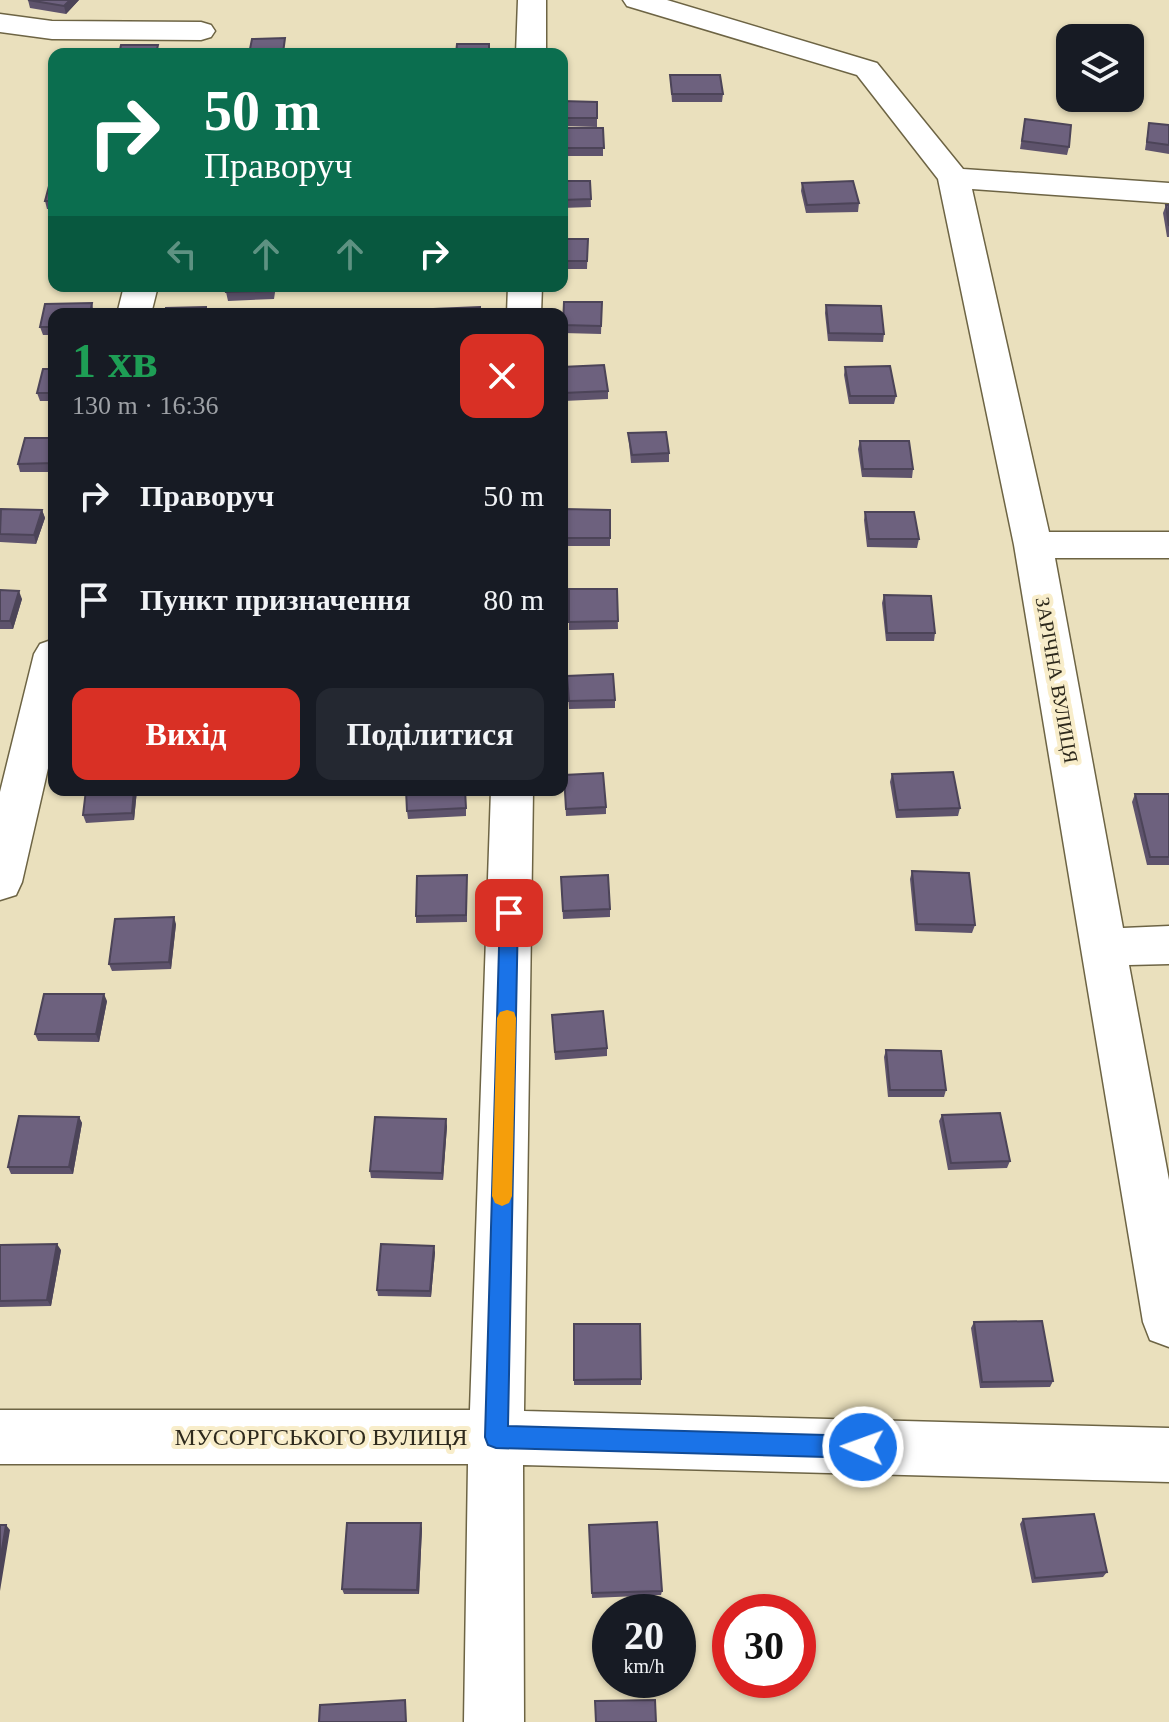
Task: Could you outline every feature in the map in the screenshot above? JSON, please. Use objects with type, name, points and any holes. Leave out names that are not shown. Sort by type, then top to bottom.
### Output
[{"type":"street","points":[[0,23],[199,42],[204,0]]},
{"type":"street","points":[[531,48],[532,0]]},
{"type":"street","name":"ЗАРІЧНА ВУЛИЦЯ","points":[[637,0],[867,69],[954,178],[1033,545],[1169,1322]]},
{"type":"street","points":[[954,178],[1169,193]]},
{"type":"street","points":[[1033,545],[1169,545]]},
{"type":"street","points":[[0,882],[48,679]]},
{"type":"street","points":[[494,1722],[496,1437],[512,796]]},
{"type":"street","points":[[1104,947],[1169,945]]},
{"type":"street","name":"МУСОРГСЬКОГО ВУЛИЦЯ","points":[[0,1437],[496,1437],[1169,1455]]},
{"type":"building","points":[[28,0],[70,0],[64,6]]},
{"type":"building","points":[[285,38],[284,48],[250,48],[252,39]]},
{"type":"building","points":[[457,44],[489,44],[489,48],[457,48]]},
{"type":"building","points":[[121,45],[158,45],[157,48],[120,48]]},
{"type":"building","points":[[670,75],[720,75],[723,94],[672,94]]},
{"type":"building","points":[[568,101],[597,102],[597,118],[568,118]]},
{"type":"building","points":[[1025,119],[1071,125],[1069,147],[1022,141]]},
{"type":"building","points":[[1149,123],[1169,125],[1169,145],[1147,142]]},
{"type":"building","points":[[568,128],[603,128],[604,148],[568,148]]},
{"type":"building","points":[[568,181],[590,181],[591,199],[568,200]]},
{"type":"building","points":[[853,181],[859,203],[807,205],[802,183]]},
{"type":"building","points":[[568,239],[588,239],[587,261],[568,261]]},
{"type":"building","points":[[564,302],[602,302],[601,326],[568,325],[568,308],[564,308]]},
{"type":"building","points":[[92,303],[91,308],[48,308],[48,327],[40,327],[45,304]]},
{"type":"building","points":[[826,305],[881,306],[884,334],[829,333]]},
{"type":"building","points":[[604,365],[608,391],[568,393],[568,367]]},
{"type":"building","points":[[890,366],[896,396],[850,396],[845,367]]},
{"type":"building","points":[[43,369],[48,369],[48,393],[37,393]]},
{"type":"building","points":[[666,432],[669,453],[632,455],[628,433]]},
{"type":"building","points":[[25,438],[48,438],[48,463],[18,464]]},
{"type":"building","points":[[860,441],[909,441],[913,469],[863,469]]},
{"type":"building","points":[[1,509],[42,510],[34,535],[0,534]]},
{"type":"building","points":[[568,509],[610,510],[610,538],[568,538]]},
{"type":"building","points":[[865,512],[914,512],[919,539],[869,539]]},
{"type":"building","points":[[569,589],[617,589],[618,621],[569,622]]},
{"type":"building","points":[[0,590],[19,591],[10,621],[0,621]]},
{"type":"building","points":[[884,595],[931,596],[935,633],[887,633]]},
{"type":"building","points":[[613,674],[615,700],[569,701],[568,676]]},
{"type":"building","points":[[953,772],[960,808],[898,810],[892,774]]},
{"type":"building","points":[[603,773],[606,807],[566,809],[568,775]]},
{"type":"building","points":[[1135,794],[1169,794],[1169,857],[1150,857]]},
{"type":"building","points":[[85,796],[133,796],[132,813],[83,815]]},
{"type":"building","points":[[406,796],[465,796],[466,808],[407,811]]},
{"type":"building","points":[[912,871],[969,873],[975,925],[917,924]]},
{"type":"building","points":[[467,875],[466,915],[416,916],[417,876]]},
{"type":"building","points":[[608,875],[610,909],[563,911],[561,877]]},
{"type":"building","points":[[174,917],[169,962],[109,964],[115,919]]},
{"type":"building","points":[[44,994],[104,994],[96,1034],[35,1034]]},
{"type":"building","points":[[603,1011],[607,1048],[555,1052],[552,1015]]},
{"type":"building","points":[[886,1050],[941,1051],[946,1090],[890,1090]]},
{"type":"building","points":[[1000,1113],[1010,1161],[951,1163],[942,1115]]},
{"type":"building","points":[[19,1116],[79,1117],[69,1167],[8,1167]]},
{"type":"building","points":[[375,1117],[446,1119],[442,1173],[370,1171]]},
{"type":"building","points":[[57,1244],[47,1300],[0,1301],[0,1245]]},
{"type":"building","points":[[381,1244],[434,1246],[430,1291],[377,1290]]},
{"type":"building","points":[[1042,1321],[1053,1381],[982,1382],[974,1322]]},
{"type":"building","points":[[574,1324],[640,1324],[641,1379],[574,1380]]},
{"type":"building","points":[[1094,1514],[1107,1572],[1035,1578],[1023,1519]]},
{"type":"building","points":[[657,1522],[662,1591],[592,1593],[589,1525]]},
{"type":"building","points":[[347,1523],[421,1523],[417,1590],[342,1589]]},
{"type":"building","points":[[0,1525],[6,1525],[0,1561]]},
{"type":"building","points":[[405,1700],[406,1722],[319,1722],[320,1705]]},
{"type":"building","points":[[655,1700],[656,1722],[596,1722],[595,1701]]},
{"type":"slow traffic","points":[[502,1196],[507,1018]]},
{"type":"route","points":[[509,913],[496,1437],[863,1447]]}]
